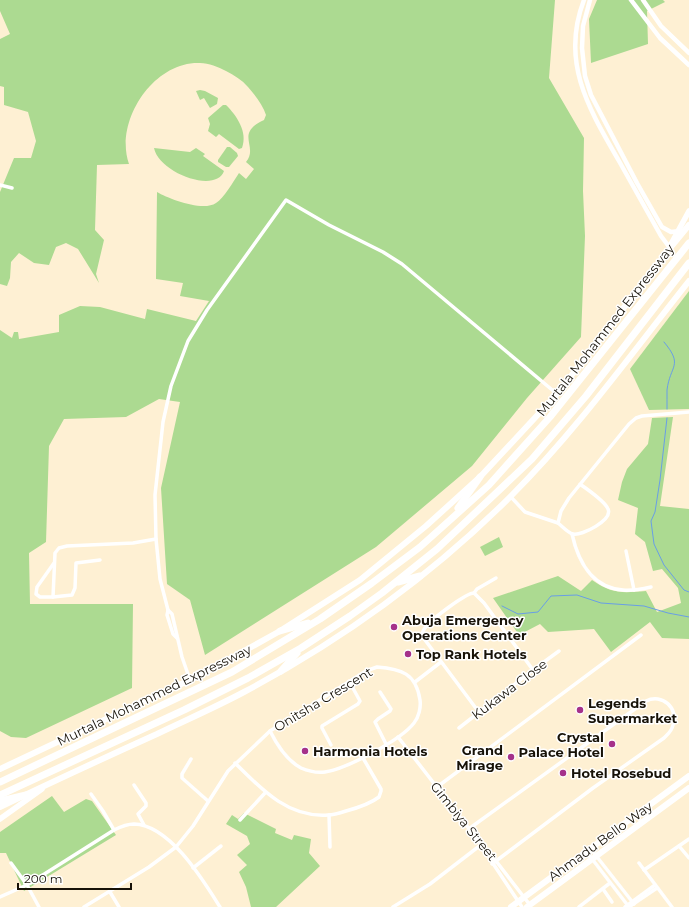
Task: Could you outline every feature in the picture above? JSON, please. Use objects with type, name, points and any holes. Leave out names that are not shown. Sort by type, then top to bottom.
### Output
[{"type":"highway","name":"Murtala Mohammed Expressway","points":[[0,782],[232,672],[320,619],[420,547],[488,485],[550,417],[689,243]]},
{"type":"highway","name":"Murtala Mohammed Expressway","points":[[0,795],[214,696],[301,648],[350,616],[396,582],[437,549],[532,459],[586,396],[689,263]]},
{"type":"highway","points":[[450,519],[480,477]]},
{"type":"highway","points":[[396,582],[420,576]]},
{"type":"highway","points":[[280,631],[320,619]]},
{"type":"highway","points":[[281,671],[301,648]]},
{"type":"highway","points":[[0,800],[26,794]]},
{"type":"main road","points":[[681,231],[689,211]]},
{"type":"main road","name":"Murtala Mohammed Expressway","points":[[0,769],[190,680],[280,631],[360,580],[426,526],[480,477],[557,394],[613,323],[670,248],[681,231],[689,225]]},
{"type":"main road","points":[[0,807],[203,712],[281,671],[350,628],[420,576],[479,526],[510,496],[582,417],[689,281]]},
{"type":"main road","name":"Ahmadu Bello Way","points":[[511,907],[689,776]]},
{"type":"main road","points":[[0,819],[49,784]]},
{"type":"main road","name":"Ahmadu Bello Way","points":[[529,906],[689,788]]},
{"type":"street","points":[[584,0],[577,27],[575,48],[577,65],[584,94],[602,130],[661,236],[670,248]]},
{"type":"street","points":[[590,0],[583,26],[582,48],[590,95],[662,227],[671,232],[681,231]]},
{"type":"street","points":[[631,0],[660,38],[689,64]]},
{"type":"street","points":[[643,0],[661,26],[689,53]]},
{"type":"street","points":[[602,130],[607,127]]},
{"type":"street","points":[[0,185],[12,188]]},
{"type":"street","points":[[190,680],[177,638],[173,634],[167,615],[168,610],[160,579],[156,539],[156,483],[163,422],[171,386],[188,341],[207,310],[286,200],[329,225],[384,252],[402,264],[557,394]]},
{"type":"street","points":[[558,523],[560,511],[580,484],[629,424],[636,418],[651,414],[689,412]]},
{"type":"street","points":[[510,496],[525,512],[558,523],[572,534],[577,535],[603,522],[607,519],[609,514],[609,510],[605,504],[580,484]]},
{"type":"street","points":[[572,534],[574,544],[589,575],[598,582],[608,587],[623,590],[651,587]]},
{"type":"street","points":[[53,597],[55,552],[59,548],[133,543],[156,539]]},
{"type":"street","points":[[626,551],[634,590]]},
{"type":"street","points":[[54,562],[36,590],[37,595],[40,597],[69,596],[73,594],[75,588],[76,562],[100,560]]},
{"type":"street","points":[[478,711],[422,634],[428,624],[462,598],[470,593],[474,593],[477,589],[496,578]]},
{"type":"street","points":[[474,593],[484,603],[533,670]]},
{"type":"street","points":[[436,787],[641,635]]},
{"type":"street","name":"Kukawa Close","points":[[459,728],[478,711],[559,651]]},
{"type":"street","points":[[415,682],[441,662]]},
{"type":"street","name":"Onitsha Crescent","points":[[377,667],[400,671],[415,682],[420,702],[418,717],[408,729],[398,737],[363,758],[334,770],[323,772],[312,771],[294,764],[285,755],[270,731],[349,681],[366,671],[377,667]]},
{"type":"street","points":[[331,745],[322,726],[358,704],[360,701],[349,681]]},
{"type":"street","points":[[380,692],[391,709],[375,722],[386,744]]},
{"type":"street","points":[[470,828],[646,701],[656,698],[668,704],[672,710],[674,720],[670,732],[664,738],[593,788],[492,864]]},
{"type":"street","points":[[84,907],[150,867],[176,847],[193,826],[219,782],[235,763],[270,731]]},
{"type":"street","name":"Gimbiya Street","points":[[398,737],[491,857],[496,861],[529,906]]},
{"type":"street","points":[[235,763],[265,792],[284,806],[307,814],[329,815],[352,810],[379,797],[382,791],[363,758]]},
{"type":"street","points":[[191,759],[182,774],[182,778],[208,801]]},
{"type":"street","points":[[134,785],[146,803],[146,806],[138,814],[144,825]]},
{"type":"street","points":[[240,820],[265,792]]},
{"type":"street","points":[[91,794],[114,830]]},
{"type":"street","points":[[329,815],[330,847]]},
{"type":"street","points":[[0,897],[27,885],[114,830],[127,824],[134,824],[144,825],[154,829],[176,847],[193,868],[220,907]]},
{"type":"street","points":[[644,870],[689,839]]},
{"type":"street","points":[[393,907],[430,884],[482,844]]},
{"type":"street","points":[[193,868],[221,846]]},
{"type":"street","points":[[679,846],[689,858]]},
{"type":"street","points":[[588,850],[632,902]]},
{"type":"street","points":[[491,857],[492,864],[522,907]]},
{"type":"street","points":[[594,858],[627,906],[656,886]]},
{"type":"street","points":[[11,863],[27,885],[39,907]]},
{"type":"street","points":[[639,863],[672,907]]},
{"type":"street","points":[[579,907],[610,883]]},
{"type":"street","points":[[602,889],[612,902]]},
{"type":"street","points":[[110,892],[119,907]]},
{"type":"green space","points":[[0,0],[555,0],[549,78],[584,138],[583,191],[585,236],[581,337],[527,398],[472,466],[376,547],[205,655],[190,600],[167,584],[161,488],[180,402],[159,399],[126,417],[64,419],[49,446],[46,542],[29,553],[30,604],[133,604],[132,688],[26,738],[11,737],[0,731],[0,330],[12,338],[14,332],[18,332],[19,339],[59,332],[59,315],[80,306],[100,307],[145,319],[147,309],[196,321],[209,301],[180,296],[183,283],[156,279],[157,192],[186,204],[203,206],[219,201],[239,173],[246,179],[254,169],[246,162],[250,151],[250,130],[264,120],[266,115],[258,100],[246,84],[220,68],[210,64],[200,63],[183,65],[167,72],[153,83],[141,97],[132,113],[127,130],[126,148],[129,164],[97,165],[95,230],[104,240],[96,274],[99,283],[78,249],[66,243],[56,247],[49,265],[34,263],[19,253],[11,262],[10,278],[7,286],[0,284],[0,192],[14,158],[31,158],[36,141],[28,112],[4,105],[4,87],[0,86],[0,39],[10,34],[0,11]]},
{"type":"green space","points":[[597,0],[663,0],[665,2],[647,11],[648,44],[591,63],[589,19]]},
{"type":"green space","points":[[200,90],[218,98],[217,104],[210,108],[204,98],[200,100],[196,91]]},
{"type":"green space","points":[[223,105],[226,105],[230,109],[240,125],[244,136],[242,148],[239,149],[219,134],[216,137],[208,131],[210,124],[208,118]]},
{"type":"green space","points":[[227,147],[230,147],[237,153],[238,156],[229,167],[226,167],[218,162]]},
{"type":"green space","points":[[154,148],[190,152],[196,148],[205,154],[203,156],[224,171],[219,178],[210,181],[188,178],[166,165],[158,157]]},
{"type":"green space","points":[[689,291],[689,409],[649,410],[630,369]]},
{"type":"green space","points":[[673,417],[660,506],[689,509],[689,639],[662,638],[650,622],[611,652],[594,629],[548,632],[540,624],[519,635],[493,598],[558,576],[581,591],[592,580],[599,585],[618,592],[646,591],[657,612],[681,603],[678,588],[662,569],[653,571],[645,542],[635,534],[638,508],[618,500],[627,469],[648,444],[652,418]]},
{"type":"green space","points":[[499,537],[503,547],[485,556],[480,547]]},
{"type":"green space","points":[[52,796],[64,812],[86,799],[92,801],[116,835],[24,891],[6,853],[0,853],[0,832]]},
{"type":"green space","points":[[244,813],[276,829],[275,833],[292,840],[294,835],[311,839],[309,853],[320,866],[276,907],[251,907],[246,887],[239,872],[247,865],[237,855],[250,844],[247,836],[226,824],[232,815],[238,819]]},
{"type":"waterway","points":[[664,342],[675,361],[667,390],[667,409]]},
{"type":"waterway","points":[[667,418],[660,480],[655,512],[651,521],[654,544],[664,565],[684,590],[689,592]]},
{"type":"waterway","points":[[502,606],[518,614],[538,612],[551,596],[577,595],[601,603],[644,606],[689,617]]},
{"type":"place","name":"Abuja Emergency Operations Center","points":[[394,627]]},
{"type":"place","name":"Top Rank Hotels","points":[[408,654]]},
{"type":"place","name":"Legends Supermarket","points":[[580,710]]},
{"type":"place","name":"Crystal Palace Hotel","points":[[612,744]]},
{"type":"place","name":"Harmonia Hotels","points":[[305,751]]},
{"type":"place","name":"Grand Mirage","points":[[511,757]]},
{"type":"place","name":"Hotel Rosebud","points":[[563,773]]}]
